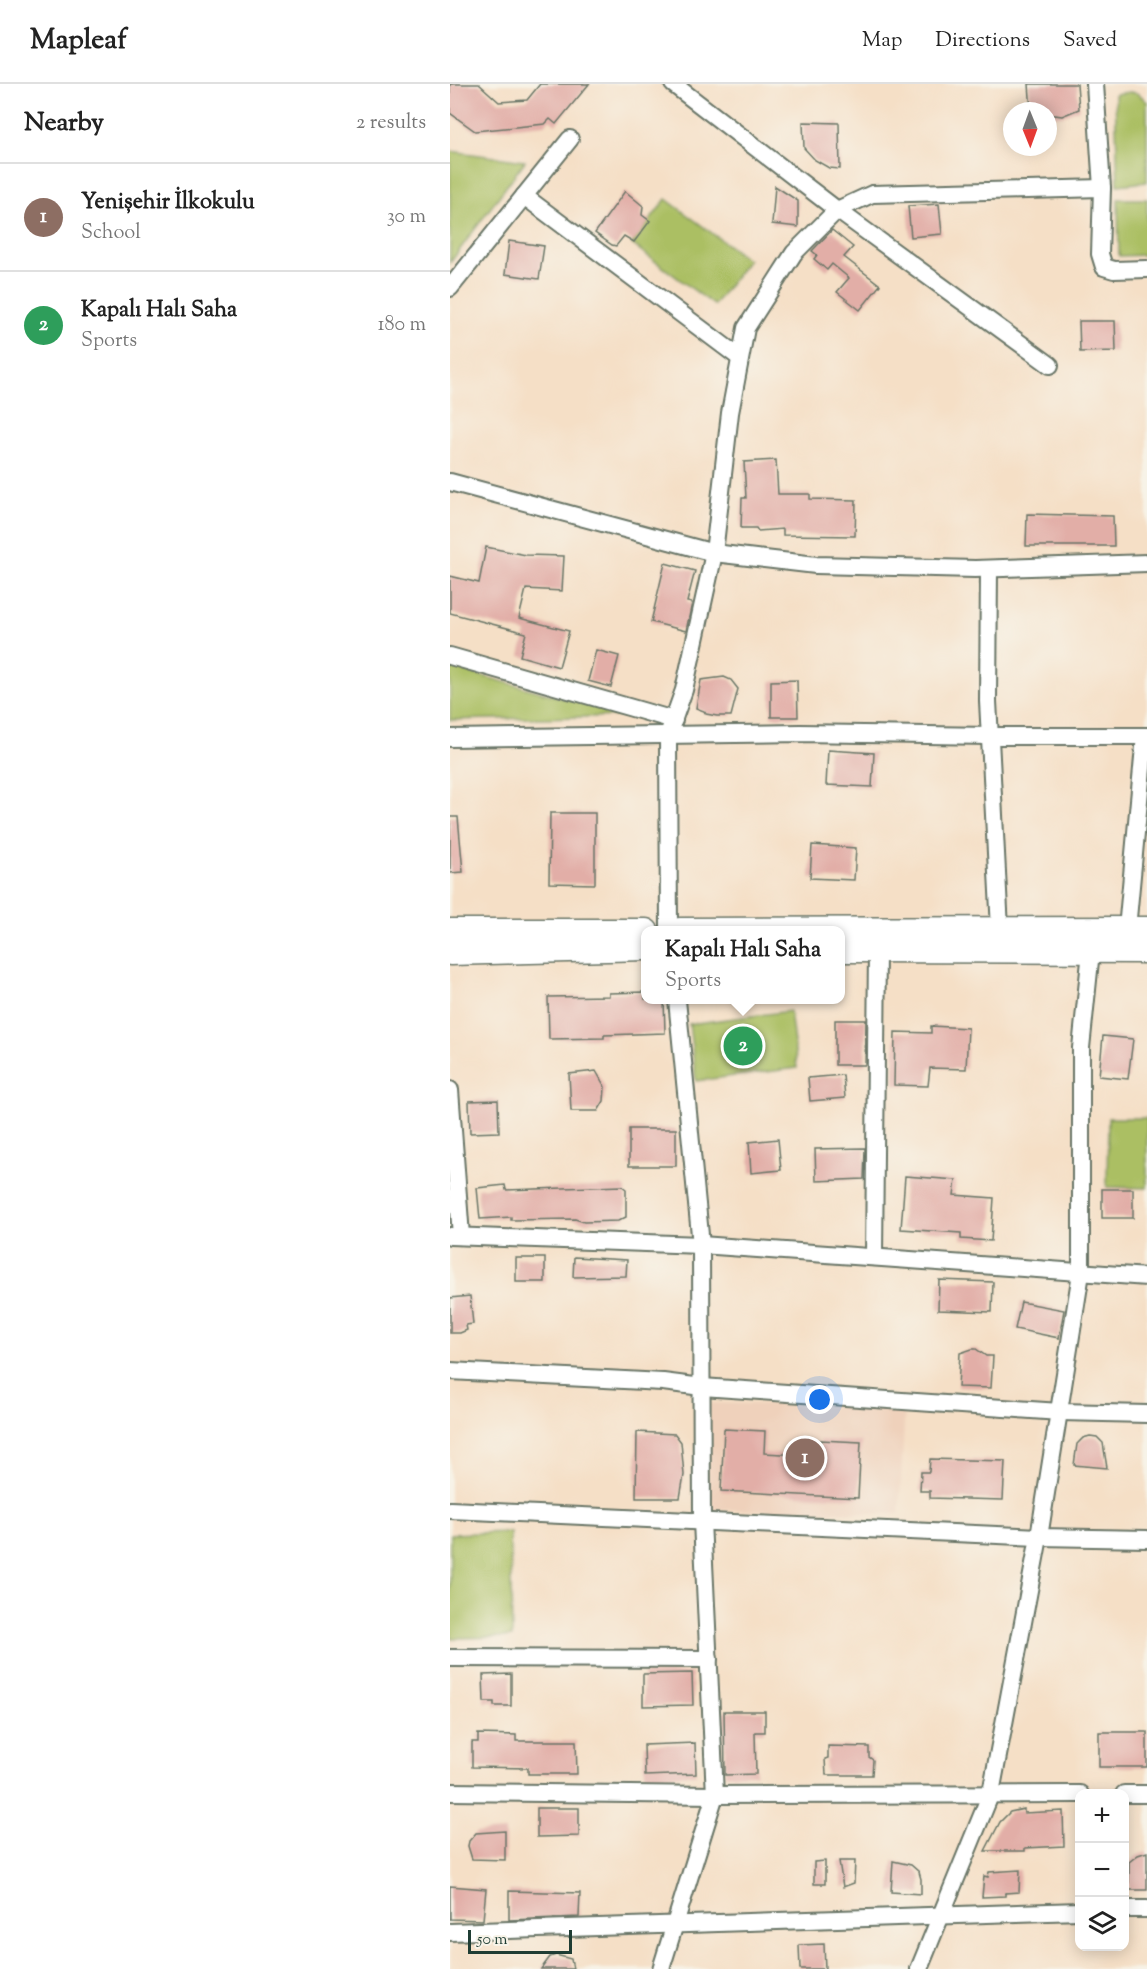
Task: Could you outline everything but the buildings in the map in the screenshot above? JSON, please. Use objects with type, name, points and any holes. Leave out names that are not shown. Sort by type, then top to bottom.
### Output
[{"type":"highway","points":[[845,929],[1137,929]]},
{"type":"highway","points":[[450,931],[641,931]]},
{"type":"highway","points":[[450,953],[641,948]]},
{"type":"highway","points":[[845,950],[1147,951]]},
{"type":"street","points":[[673,84],[837,210],[1050,364]]},
{"type":"street","points":[[1095,84],[1102,188],[1100,254],[1104,267],[1114,270],[1147,269]]},
{"type":"street","points":[[450,288],[570,139]]},
{"type":"street","points":[[669,926],[671,727],[684,690],[714,553],[730,413],[746,328],[794,254],[837,210],[872,195],[1102,188]]},
{"type":"street","points":[[524,196],[740,358]]},
{"type":"street","points":[[450,482],[714,553],[816,565],[989,569],[1147,563]]},
{"type":"street","points":[[989,569],[988,701],[1000,929]]},
{"type":"street","points":[[450,656],[671,727]]},
{"type":"street","points":[[450,738],[671,727],[800,733],[1146,736],[1137,929]]},
{"type":"street","points":[[874,1257],[877,950]]},
{"type":"street","points":[[919,1969],[991,1793],[1039,1537],[1081,1273],[1081,1048],[1091,951]]},
{"type":"street","points":[[661,1969],[716,1795],[702,1521],[701,1245],[677,1004]]},
{"type":"street","points":[[450,1089],[455,1236],[701,1245],[1147,1277]]},
{"type":"street","points":[[450,1371],[663,1382],[702,1387],[1059,1412],[1147,1414]]},
{"type":"street","points":[[450,1510],[1039,1537],[1147,1539]]},
{"type":"street","points":[[450,1658],[709,1659]]},
{"type":"street","points":[[450,1792],[716,1795],[1075,1794]]},
{"type":"street","points":[[1129,1794],[1147,1794]]},
{"type":"street","points":[[1129,1909],[1147,1909]]},
{"type":"street","points":[[450,1932],[1075,1911]]},
{"type":"shaded area","points":[[709,1403],[905,1407],[899,1514],[705,1509]]},
{"type":"green space","points":[[1130,92],[1139,94],[1147,102],[1147,182],[1118,185],[1115,94]]},
{"type":"green space","points":[[450,151],[525,161],[450,263]]},
{"type":"green space","points":[[666,199],[748,260],[714,305],[632,244]]},
{"type":"green space","points":[[1118,199],[1147,199],[1147,255],[1119,256]]},
{"type":"green space","points":[[450,667],[628,716],[450,720]]},
{"type":"green space","points":[[790,1011],[797,1068],[696,1081],[689,1024]]},
{"type":"green space","points":[[1108,1118],[1147,1118],[1147,1188],[1107,1187]]},
{"type":"green space","points":[[510,1532],[512,1637],[450,1638],[450,1534]]},
{"type":"place","name":"Kapalı Halı Saha","points":[[743,1046]]},
{"type":"place","name":"Yenişehir İlkokulu","points":[[805,1458]]}]
